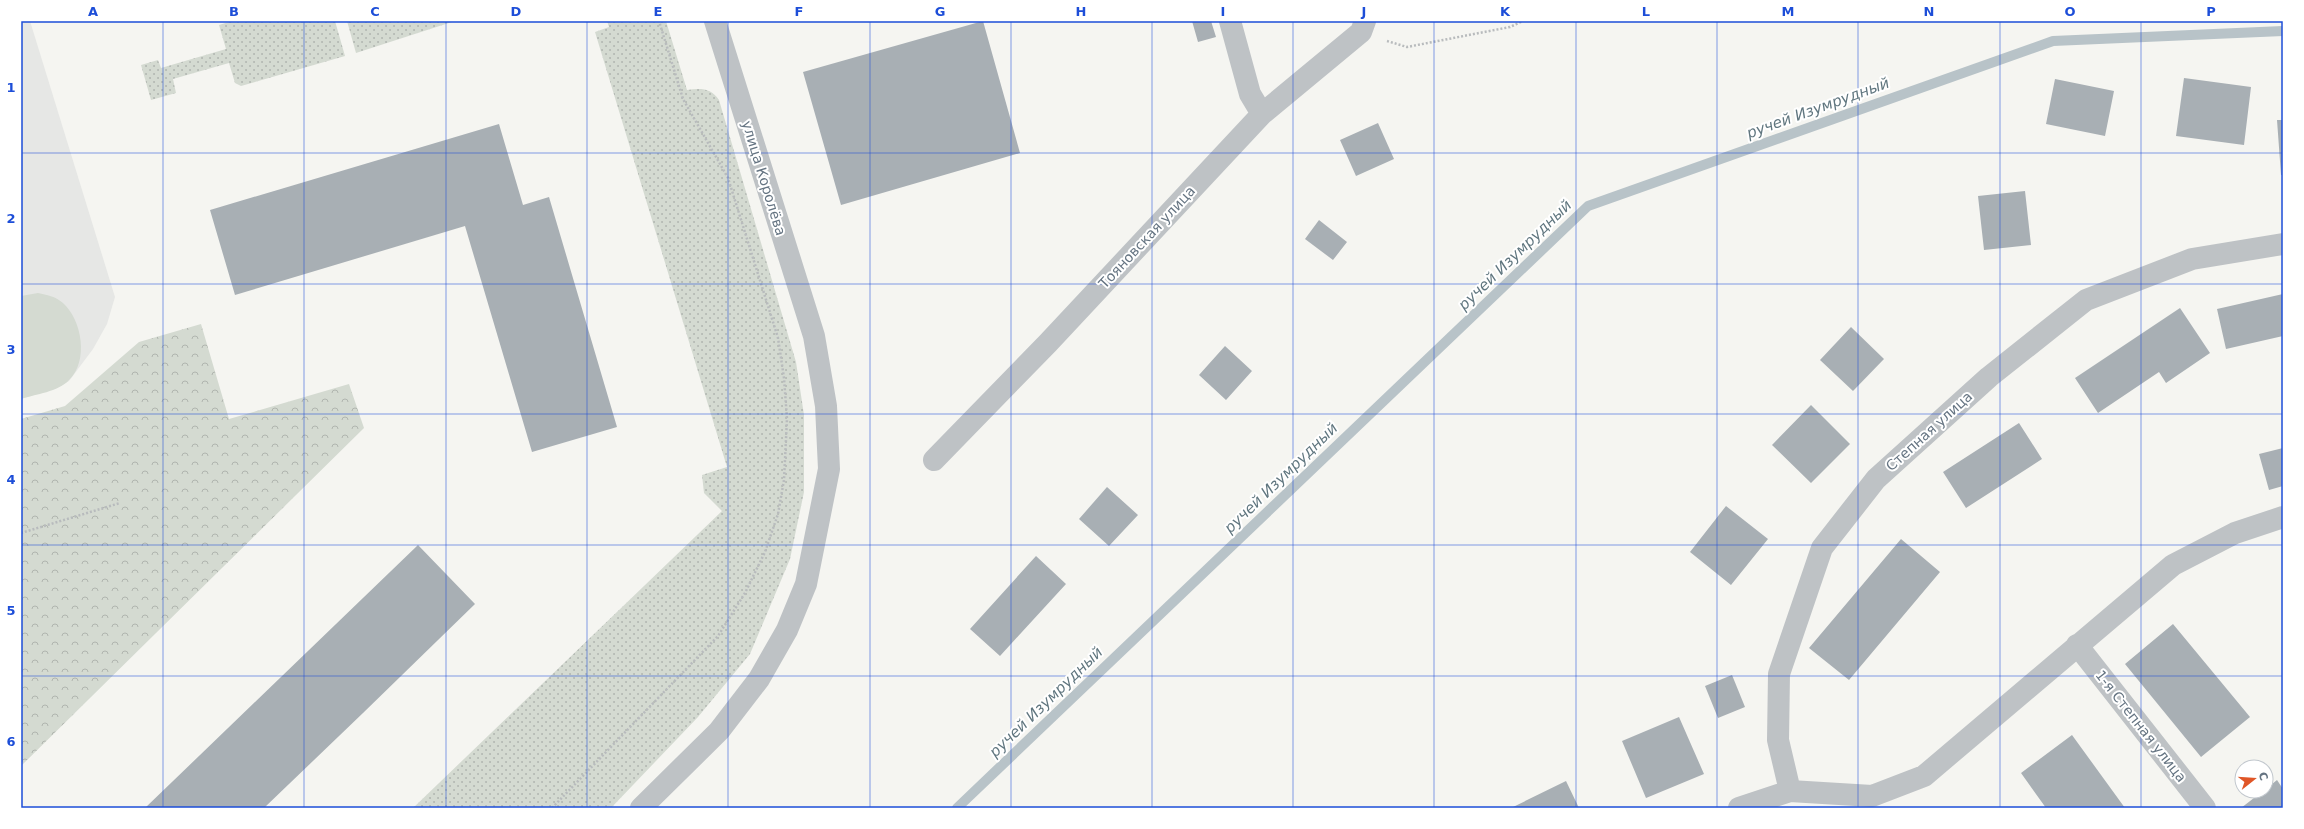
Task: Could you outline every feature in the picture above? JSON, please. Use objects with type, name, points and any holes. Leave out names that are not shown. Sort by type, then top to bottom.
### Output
[{"type":"street","name":"улица Королёва","points":[[641,808],[719,731],[759,679],[787,630],[806,584],[829,469],[826,406],[814,336],[715,21]]},
{"type":"street","points":[[1230,21],[1250,94],[1262,114]]},
{"type":"street","name":"Тояновская улица","points":[[934,460],[1053,337],[1262,114],[1363,26]]},
{"type":"street","name":"Степная улица","points":[[1790,791],[1778,740],[1779,674],[1822,548],[1876,479],[1989,378],[2086,300],[2192,259],[2283,244]]},
{"type":"street","points":[[1739,808],[1790,791],[1872,796],[1924,776],[2173,565],[2235,533],[2283,517]]},
{"type":"street","name":"1-я Степная улица","points":[[2077,645],[2205,808]]},
{"type":"path","points":[[552,808],[718,636],[745,593],[765,552],[778,514],[784,480],[787,419],[784,378],[778,338],[728,178],[683,99],[659,21]]},
{"type":"path","points":[[1363,26],[1407,47],[1510,27],[1523,21]]},
{"type":"path","points":[[21,532],[120,503]]},
{"type":"shaded area","points":[[21,21],[30,21],[115,297],[107,324],[93,349],[69,381],[57,388],[21,399]]},
{"type":"green space","points":[[232,21],[335,21],[345,56],[241,86],[235,83],[229,63],[173,79],[176,93],[151,100],[141,65],[158,60],[161,68],[226,49],[219,25]]},
{"type":"green space","points":[[347,21],[455,21],[356,53]]},
{"type":"green space","points":[[607,21],[666,21],[687,90],[697,89],[709,91],[719,100],[796,362],[804,415],[804,492],[790,559],[750,654],[698,717],[611,808],[413,808],[722,511],[704,493],[702,475],[727,467],[595,32],[609,27]]},
{"type":"green space","points":[[38,293],[57,299],[70,310],[79,330],[81,352],[75,372],[64,384],[53,390],[21,399],[21,296]]},
{"type":"green space","points":[[201,324],[229,419],[349,384],[364,428],[21,766],[21,419],[65,406],[139,342]]},
{"type":"building","points":[[983,21],[1020,153],[841,205],[803,72]]},
{"type":"building","points":[[1192,21],[1211,21],[1216,37],[1198,42]]},
{"type":"building","points":[[2184,78],[2251,87],[2244,145],[2176,136]]},
{"type":"building","points":[[2055,79],[2114,91],[2105,136],[2046,124]]},
{"type":"building","points":[[2277,120],[2283,120],[2283,175],[2281,175]]},
{"type":"building","points":[[1378,123],[1394,159],[1356,176],[1340,140]]},
{"type":"building","points":[[499,124],[523,205],[549,197],[617,427],[532,452],[465,226],[235,295],[210,210]]},
{"type":"building","points":[[2025,191],[2031,245],[1984,250],[1978,196]]},
{"type":"building","points":[[1319,220],[1347,242],[1333,260],[1305,239]]},
{"type":"building","points":[[2283,294],[2283,336],[2226,349],[2217,309]]},
{"type":"building","points":[[2180,308],[2210,353],[2166,383],[2159,372],[2098,413],[2075,378]]},
{"type":"building","points":[[1851,327],[1884,359],[1853,391],[1820,360]]},
{"type":"building","points":[[1225,346],[1252,371],[1226,400],[1199,375]]},
{"type":"building","points":[[1811,405],[1850,444],[1811,483],[1772,445]]},
{"type":"building","points":[[2019,423],[2042,459],[1966,508],[1943,472]]},
{"type":"building","points":[[2283,448],[2283,486],[2269,490],[2259,454]]},
{"type":"building","points":[[1107,487],[1138,515],[1109,546],[1079,519]]},
{"type":"building","points":[[1726,506],[1768,539],[1731,585],[1690,552]]},
{"type":"building","points":[[1901,539],[1940,572],[1849,680],[1809,648]]},
{"type":"building","points":[[418,545],[475,604],[363,713],[264,808],[145,808]]},
{"type":"building","points":[[1036,556],[1066,584],[1000,656],[970,629]]},
{"type":"building","points":[[2173,624],[2250,717],[2201,757],[2125,664]]},
{"type":"building","points":[[1732,675],[1745,707],[1718,718],[1705,686]]},
{"type":"building","points":[[1679,717],[1704,774],[1646,798],[1622,741]]},
{"type":"building","points":[[2072,735],[2125,808],[2046,808],[2021,773]]},
{"type":"building","points":[[2277,780],[2283,789],[2283,808],[2241,808],[2253,799],[2274,799],[2274,782]]},
{"type":"building","points":[[1566,781],[1579,808],[1511,808]]},
{"type":"waterway","name":"ручей Изумрудный","points":[[957,808],[1588,206],[2053,41],[2283,31]]}]
